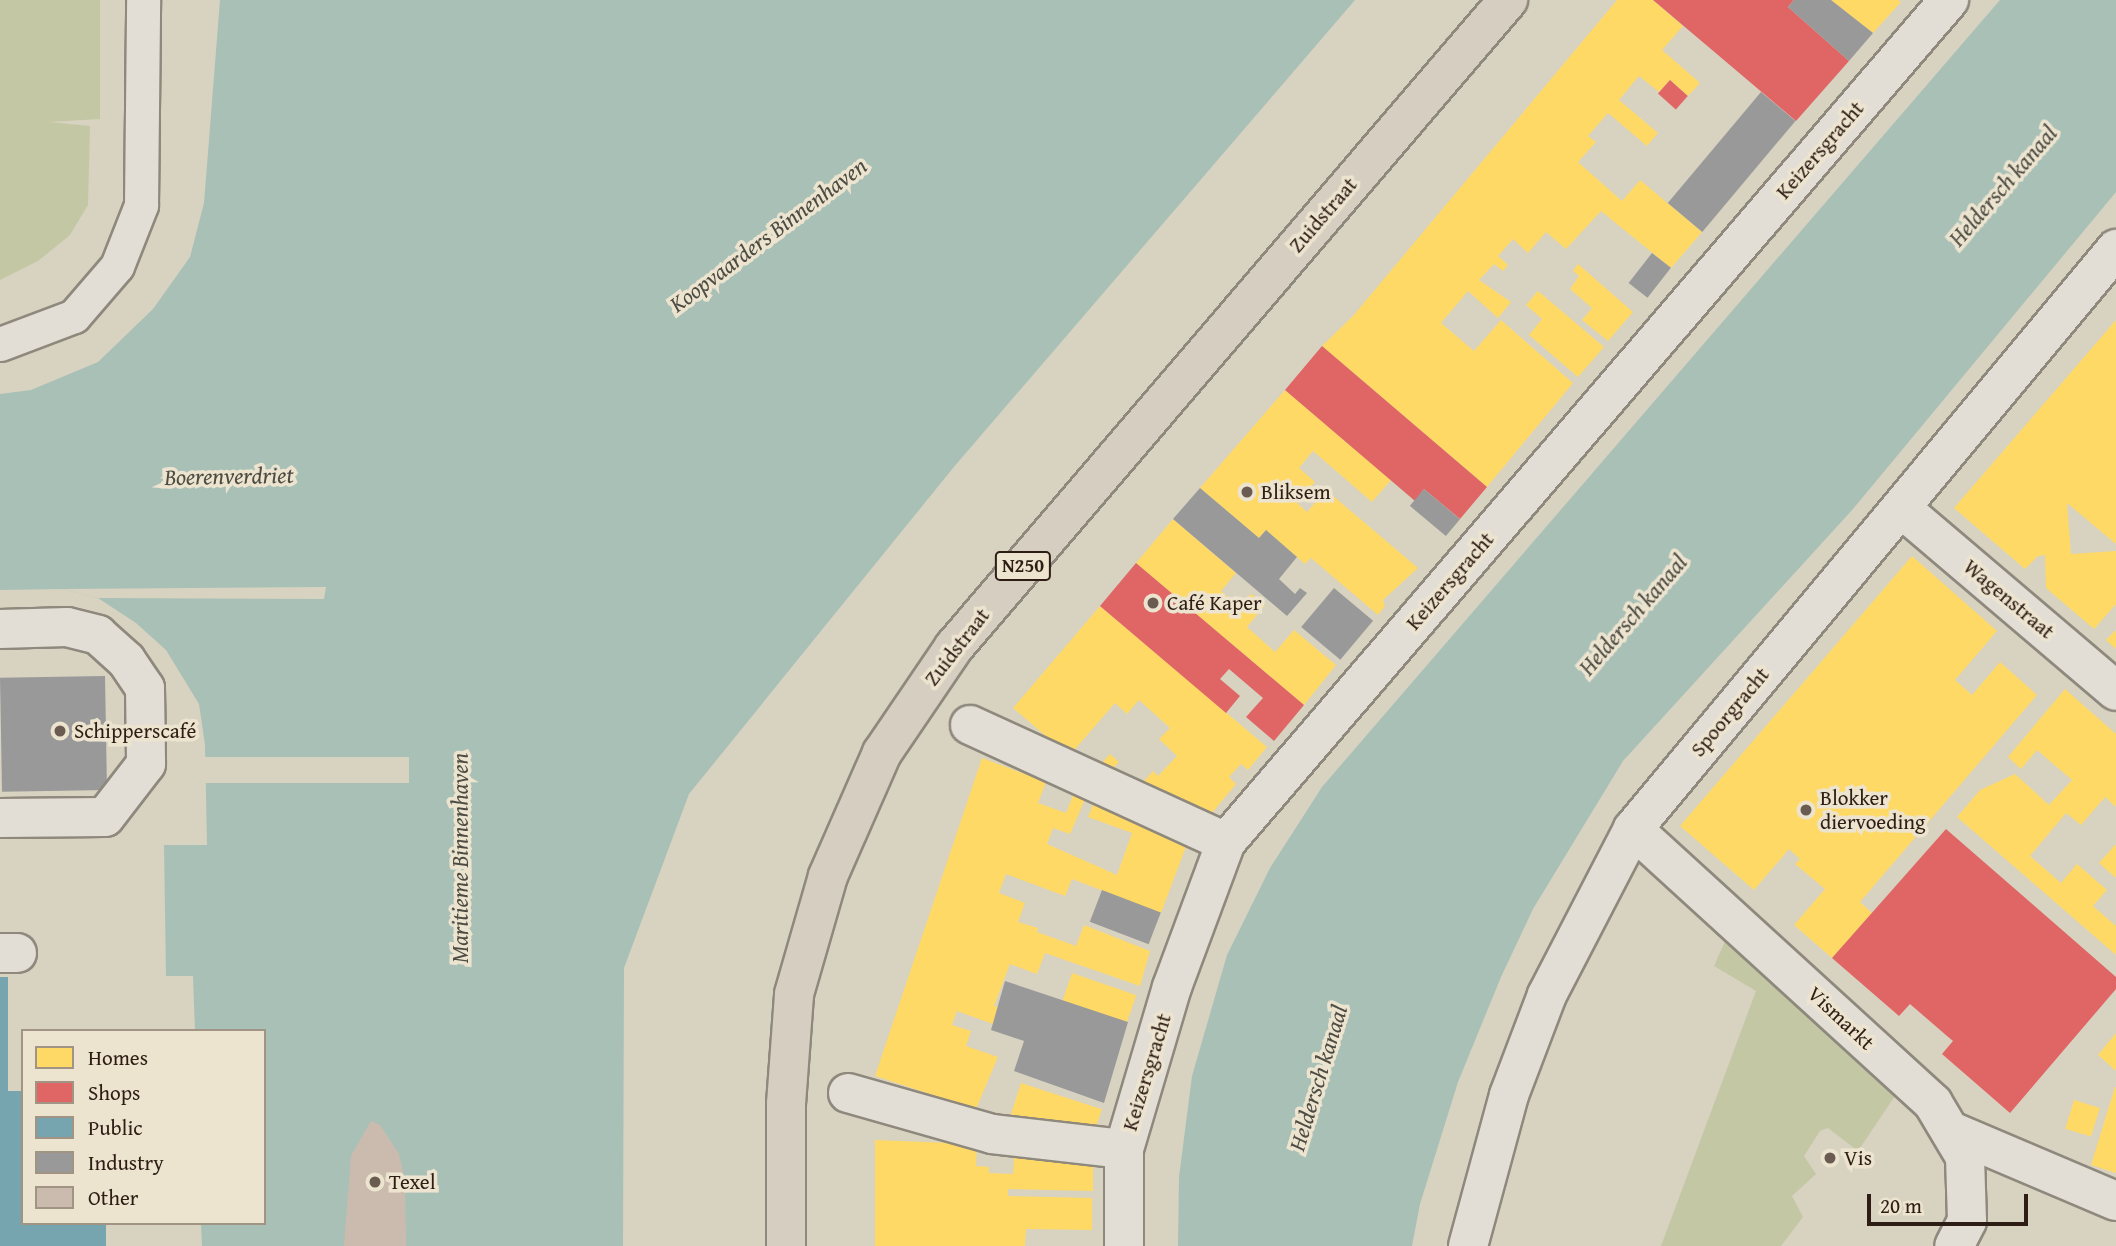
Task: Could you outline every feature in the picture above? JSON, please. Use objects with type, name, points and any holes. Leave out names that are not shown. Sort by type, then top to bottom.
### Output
[{"type":"main road","name":"Zuidstraat","points":[[786,1246],[786,1104],[794,994],[828,876],[882,752],[954,647],[1508,0]]},
{"type":"street","name":"Keizersgracht","points":[[1124,1246],[1124,1149],[1172,987],[1226,842],[1949,0]]},
{"type":"street","name":"Spoorgracht","points":[[1468,1246],[1509,1095],[1547,995],[1633,829],[2116,249]]},
{"type":"street","name":"Wagenstraat","points":[[1901,508],[2116,691]]},
{"type":"street","points":[[0,629],[67,627],[98,635],[126,660],[145,688],[146,764],[105,817],[0,818]]},
{"type":"street","points":[[970,725],[1226,842]]},
{"type":"street","name":"Vismarkt","points":[[1633,829],[1727,912],[1933,1103],[1965,1157],[1968,1221],[1954,1246]]},
{"type":"street","points":[[848,1093],[992,1134],[1124,1149]]},
{"type":"street","points":[[1951,1131],[2116,1201]]},
{"type":"lane","points":[[0,344],[74,316],[117,266],[141,205],[144,0]]},
{"type":"green space","points":[[0,0],[100,0],[100,119],[49,122],[90,126],[88,205],[70,235],[38,261],[0,280]]},
{"type":"green space","points":[[1726,939],[1903,1084],[1858,1151],[1828,1128],[1820,1131],[1804,1156],[1816,1174],[1792,1196],[1803,1217],[1781,1246],[1661,1246],[1756,991],[1714,966]]},
{"type":"water","points":[[220,0],[1355,0],[953,468],[689,794],[624,968],[623,1246],[202,1246],[201,1225],[266,1225],[266,1029],[195,1029],[193,976],[166,976],[164,845],[207,845],[205,745],[199,704],[166,650],[136,623],[98,598],[62,589],[0,590],[0,394],[31,390],[98,362],[153,309],[190,257],[204,203]]},
{"type":"water","name":"Heldersch kanaal","points":[[2000,0],[2116,0],[2116,192],[1853,509],[1623,761],[1533,909],[1501,977],[1458,1082],[1420,1204],[1412,1246],[1178,1246],[1179,1177],[1192,1076],[1227,955],[1270,868],[1322,787]]},
{"type":"pier","points":[[326,587],[324,599],[98,598],[62,589]]},
{"type":"pier","points":[[205,757],[409,757],[409,783],[205,783]]},
{"type":"building: Homes","points":[[1617,0],[1653,0],[1683,26],[1662,50],[1700,83],[1688,96],[1670,80],[1659,92],[1639,76],[1619,100],[1658,133],[1647,146],[1608,113],[1588,136],[1596,142],[1578,162],[1622,201],[1640,180],[1702,232],[1671,268],[1601,211],[1566,249],[1546,232],[1528,253],[1513,239],[1498,256],[1508,265],[1503,271],[1494,264],[1479,280],[1511,302],[1498,318],[1468,291],[1441,323],[1474,351],[1501,320],[1573,383],[1487,487],[1322,346],[1353,316]]},
{"type":"building: Homes","points":[[1831,0],[1898,0],[1901,2],[1873,33]]},
{"type":"building: Homes","points":[[1578,264],[1633,312],[1608,341],[1582,320],[1592,308],[1570,289],[1579,276],[1573,271]]},
{"type":"building: Homes","points":[[1538,291],[1604,347],[1578,377],[1529,335],[1542,319],[1526,305]]},
{"type":"building: Homes","points":[[2116,320],[2116,544],[2067,503],[2071,554],[2116,551],[2116,604],[2094,629],[2046,588],[2045,555],[2038,556],[2025,569],[1954,508]]},
{"type":"building: Homes","points":[[1285,390],[1391,480],[1372,502],[1313,451],[1299,468],[1315,482],[1297,503],[1307,512],[1326,490],[1418,568],[1383,600],[1385,606],[1378,615],[1311,558],[1305,564],[1266,530],[1259,538],[1200,488]]},
{"type":"building: Homes","points":[[1173,519],[1236,573],[1221,591],[1239,607],[1251,594],[1265,605],[1247,627],[1275,652],[1294,630],[1336,665],[1304,705],[1136,563]]},
{"type":"building: Homes","points":[[1912,556],[1997,631],[1955,680],[1972,695],[2000,662],[2037,695],[1860,902],[1872,913],[1832,958],[1794,925],[1825,889],[1795,864],[1800,859],[1789,849],[1754,890],[1680,826]]},
{"type":"building: Homes","points":[[1100,606],[1267,747],[1248,770],[1241,764],[1229,777],[1236,784],[1207,819],[1135,791],[1153,771],[1158,776],[1177,756],[1159,739],[1170,728],[1139,700],[1127,714],[1115,703],[1069,756],[1013,708]]},
{"type":"building: Homes","points":[[2116,630],[2116,649],[2106,640]]},
{"type":"building: Homes","points":[[2065,689],[2116,734],[2116,807],[2105,797],[2081,825],[2066,813],[2030,856],[2061,883],[2077,864],[2107,890],[2093,906],[2116,926],[2116,955],[1957,817],[1980,790],[2015,774],[2049,805],[2072,780],[2037,750],[2021,769],[2008,757]]},
{"type":"building: Homes","points":[[1110,754],[1119,762],[1114,767],[1133,782],[1092,774]]},
{"type":"building: Homes","points":[[982,758],[1046,782],[1038,803],[1066,813],[1074,793],[1086,797],[1070,834],[1053,828],[1047,844],[1117,875],[1132,833],[1088,817],[1095,800],[1190,836],[1161,913],[1072,879],[1065,896],[1006,874],[999,893],[1025,903],[1018,922],[1038,928],[1037,932],[1076,946],[1084,925],[1150,951],[1140,986],[1045,953],[1037,974],[1010,964],[994,1006],[1000,1007],[993,1024],[957,1011],[952,1025],[971,1031],[966,1046],[998,1057],[976,1109],[875,1076]]},
{"type":"building: Homes","points":[[2116,844],[2116,878],[2099,863]]},
{"type":"building: Homes","points":[[1072,973],[1136,995],[1127,1023],[1063,1000]]},
{"type":"building: Homes","points":[[2116,1033],[2116,1071],[2098,1055]]},
{"type":"building: Homes","points":[[1021,1083],[1102,1109],[1091,1142],[1010,1115]]},
{"type":"building: Homes","points":[[2116,1087],[2116,1173],[2091,1165]]},
{"type":"building: Homes","points":[[2074,1100],[2100,1108],[2091,1137],[2065,1129]]},
{"type":"building: Homes","points":[[875,1140],[977,1144],[976,1166],[989,1167],[989,1173],[1013,1174],[1015,1146],[1093,1149],[1093,1191],[1008,1189],[1008,1196],[1092,1198],[1092,1230],[1026,1229],[1025,1246],[875,1246]]},
{"type":"building: Shops","points":[[1653,0],[1794,0],[1788,7],[1849,61],[1796,121]]},
{"type":"building: Shops","points":[[1670,80],[1688,96],[1676,109],[1658,93]]},
{"type":"building: Shops","points":[[1322,346],[1487,487],[1460,519],[1424,489],[1415,501],[1285,390]]},
{"type":"building: Shops","points":[[1136,563],[1304,705],[1274,741],[1246,717],[1263,698],[1229,669],[1220,679],[1240,696],[1226,713],[1100,606]]},
{"type":"building: Shops","points":[[1946,829],[2116,977],[2116,989],[2010,1113],[1942,1054],[1953,1041],[1910,1004],[1899,1016],[1832,958]]},
{"type":"building: Public","points":[[0,977],[8,977],[8,1091],[21,1091],[21,1225],[106,1225],[106,1246],[0,1246]]},
{"type":"building: Industry","points":[[1794,0],[1831,0],[1873,33],[1849,61],[1788,7]]},
{"type":"building: Industry","points":[[1761,92],[1795,121],[1702,232],[1668,203]]},
{"type":"building: Industry","points":[[1652,253],[1671,268],[1648,298],[1629,283]]},
{"type":"building: Industry","points":[[1200,488],[1259,538],[1266,530],[1297,557],[1279,579],[1295,594],[1300,588],[1307,593],[1287,616],[1173,519]]},
{"type":"building: Industry","points":[[1424,489],[1460,519],[1446,536],[1410,506]]},
{"type":"building: Industry","points":[[1334,588],[1373,621],[1340,660],[1301,627]]},
{"type":"building: Industry","points":[[105,676],[107,790],[2,792],[0,678]]},
{"type":"building: Industry","points":[[1102,890],[1161,913],[1149,944],[1090,922]]},
{"type":"building: Industry","points":[[1005,981],[1128,1022],[1104,1103],[1014,1071],[1024,1041],[991,1030]]},
{"type":"building: Other","name":"Texel","points":[[371,1121],[380,1125],[399,1154],[405,1181],[406,1246],[344,1246],[351,1156]]},
{"type":"place","name":"Bliksem","points":[[1247,492]]},
{"type":"place","name":"Café Kaper","points":[[1153,603]]},
{"type":"place","name":"Schipperscafé","points":[[60,731]]},
{"type":"place","name":"Blokker diervoeding","points":[[1806,810]]},
{"type":"place","name":"Vis","points":[[1830,1158]]},
{"type":"place","name":"Texel","points":[[375,1182]]},
{"type":"water label","name":"Koopvaarders Binnenhaven","points":[[768,235]]},
{"type":"water label","name":"Boerenverdriet","points":[[229,476]]},
{"type":"water label","name":"Maritieme Binnenhaven","points":[[460,858]]}]
